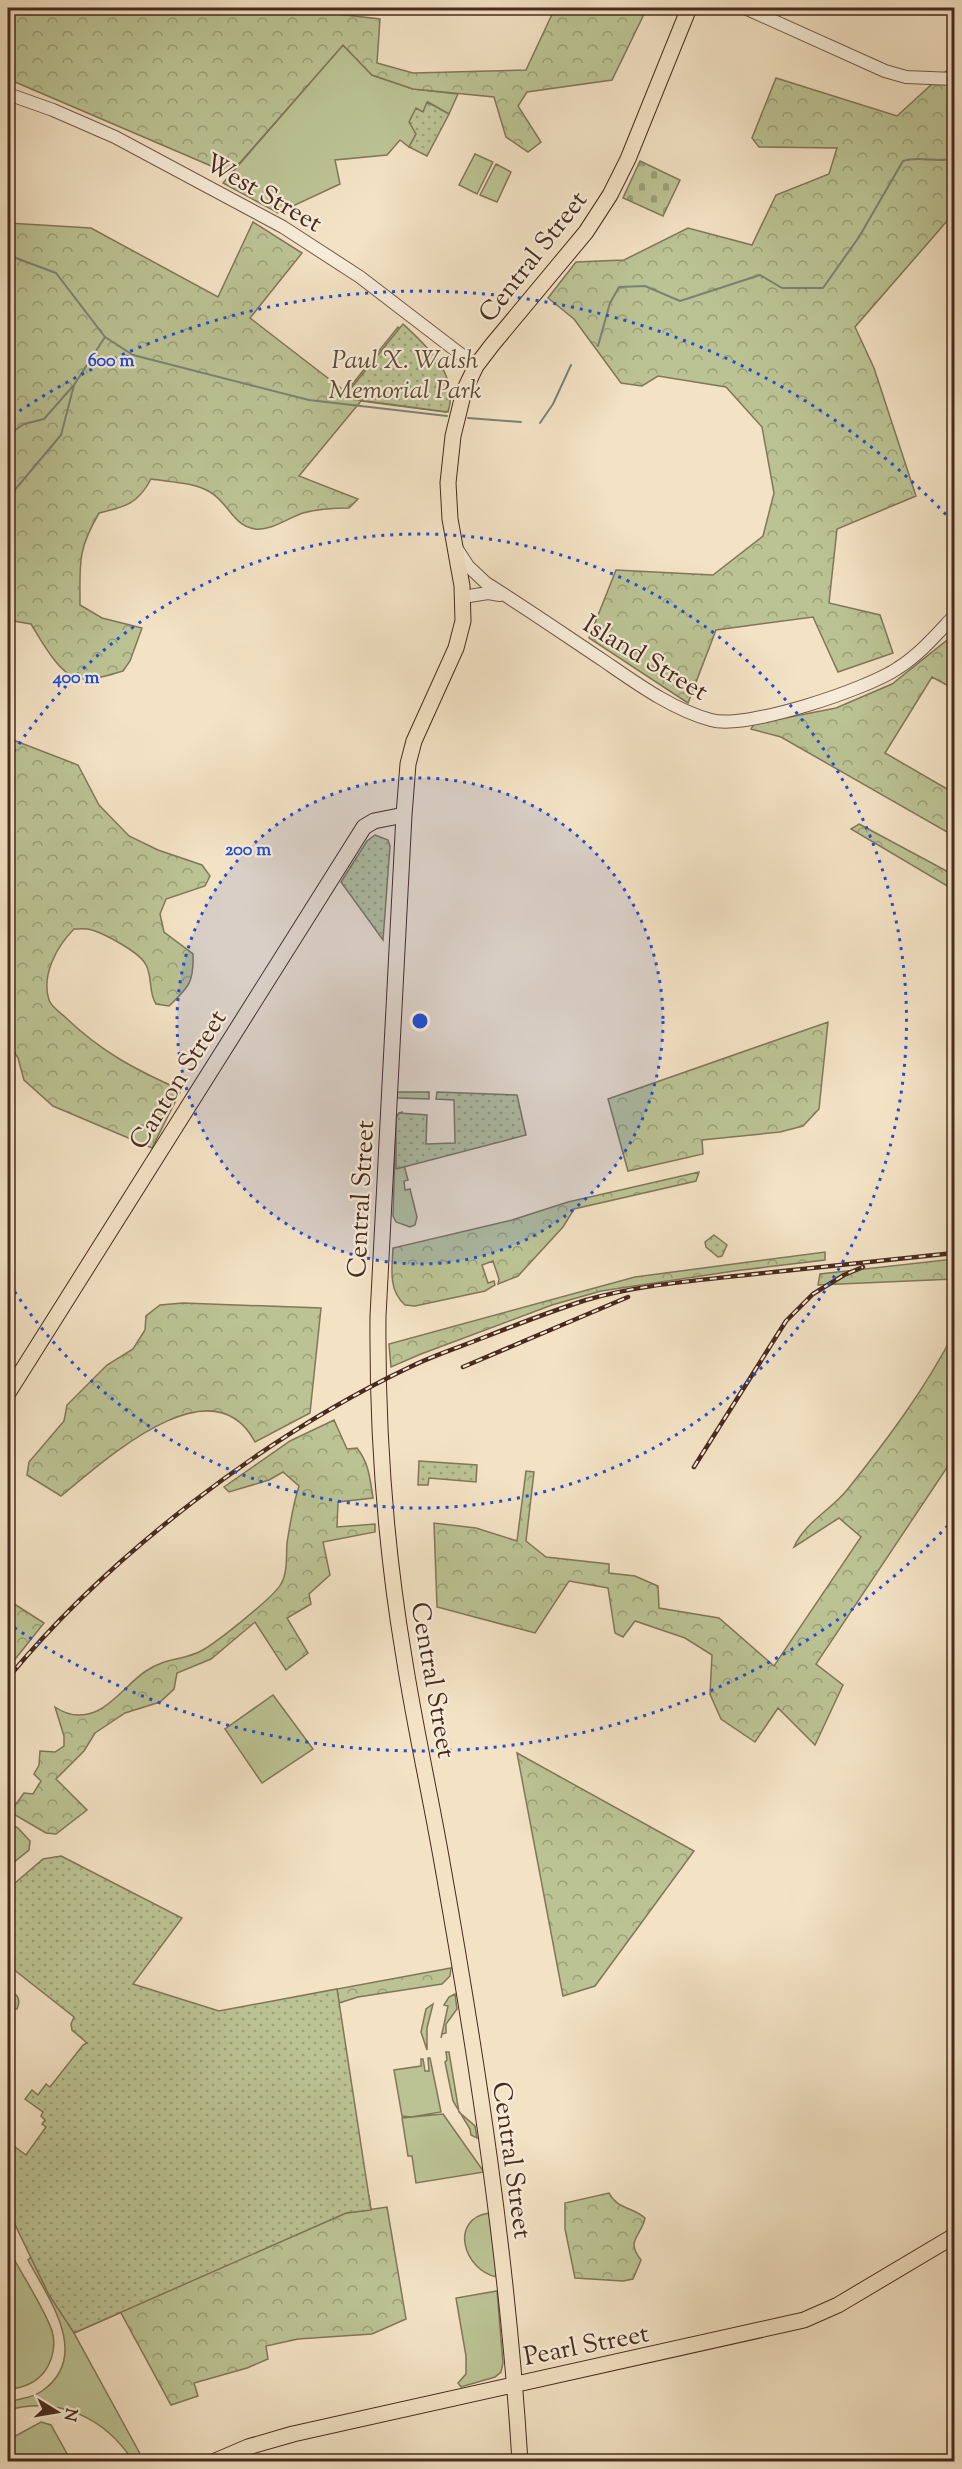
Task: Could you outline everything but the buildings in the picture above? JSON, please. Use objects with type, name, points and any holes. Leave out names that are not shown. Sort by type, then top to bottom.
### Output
[{"type":"main road","name":"Central Street","points":[[520,2462],[515,2383],[497,2208],[443,1869],[404,1659],[384,1498],[378,1384],[378,1316],[404,815],[410,755],[419,727],[459,639],[464,609],[449,492],[451,453],[462,399],[476,366],[586,232],[610,195],[628,159],[689,8]]},
{"type":"main road","name":"Canton Street","points":[[8,1393],[367,824],[404,815]]},
{"type":"main road","name":"Pearl Street","points":[[213,2462],[248,2447],[286,2435],[515,2383],[660,2354],[804,2320],[838,2305],[954,2236]]},
{"type":"street","points":[[745,8],[885,71],[906,77],[954,79]]},
{"type":"street","name":"West Street","points":[[8,94],[116,137],[277,223],[360,277],[476,366]]},
{"type":"street","name":"Island Street","points":[[454,545],[468,566],[486,584],[653,692],[697,715],[720,722],[744,720],[813,704],[867,685],[913,658],[938,635],[954,616]]},
{"type":"street","points":[[463,591],[486,584]]},
{"type":"street","name":"Island Street","points":[[463,591],[510,598]]},
{"type":"green space","points":[[8,8],[284,8],[380,19],[377,63],[413,73],[526,70],[555,8],[647,8],[612,80],[527,92],[518,106],[541,142],[528,152],[506,137],[494,97],[413,89],[372,75],[343,45],[230,174],[8,79]]},
{"type":"green space","points":[[343,45],[372,75],[413,89],[458,94],[449,114],[428,102],[423,112],[416,109],[416,134],[409,147],[400,140],[387,155],[335,160],[340,184],[278,213],[223,183]]},
{"type":"green space","points":[[954,64],[954,213],[855,327],[874,368],[916,496],[837,529],[829,603],[880,615],[893,653],[838,672],[813,617],[716,630],[688,703],[589,638],[616,570],[713,575],[763,536],[774,493],[762,427],[726,387],[658,376],[642,386],[621,383],[574,319],[548,298],[576,262],[624,260],[688,228],[752,245],[776,195],[829,174],[837,148],[759,147],[752,138],[776,78],[897,116]]},
{"type":"green space","points":[[427,102],[449,114],[427,156],[409,147],[416,134],[409,122],[416,108],[423,112]]},
{"type":"green space","points":[[475,154],[493,162],[477,194],[459,185]]},
{"type":"green space","points":[[640,161],[680,180],[663,216],[623,198]]},
{"type":"green space","points":[[496,164],[511,172],[497,202],[480,195]]},
{"type":"green space","points":[[253,222],[302,253],[250,318],[346,392],[398,327],[421,343],[446,412],[361,401],[299,476],[358,499],[349,508],[309,512],[273,526],[255,529],[247,527],[236,519],[210,492],[189,484],[151,479],[141,494],[130,503],[99,513],[83,548],[80,605],[102,618],[142,628],[130,661],[123,671],[92,679],[73,677],[52,657],[31,624],[8,620],[8,223],[91,228],[218,297]]},
{"type":"green space","name":"Paul X. Walsh Memorial Park","points":[[403,324],[431,352],[446,374],[451,399],[448,412],[343,398]]},
{"type":"green space","points":[[946,641],[954,647],[954,689],[932,677],[885,753],[954,793],[954,836],[781,737],[751,729],[754,724],[836,708],[892,684]]},
{"type":"green space","points":[[8,738],[78,765],[99,805],[129,836],[158,850],[202,865],[210,876],[205,886],[166,899],[160,914],[164,932],[193,954],[189,983],[169,1006],[156,1004],[152,995],[148,970],[143,960],[105,935],[92,930],[74,929],[57,952],[49,971],[47,990],[49,1000],[58,1011],[105,1050],[181,1090],[152,1148],[53,1106],[24,1080],[18,1058],[8,1041]]},
{"type":"green space","points":[[859,824],[954,875],[954,890],[851,829]]},
{"type":"green space","points":[[375,835],[388,840],[390,846],[383,940],[341,882],[367,841]]},
{"type":"green space","points":[[828,1022],[819,1109],[803,1126],[780,1132],[702,1140],[703,1154],[628,1171],[608,1099]]},
{"type":"green space","points":[[397,1092],[429,1092],[429,1099],[397,1098]]},
{"type":"green space","points":[[437,1092],[517,1095],[526,1135],[396,1169],[396,1118],[399,1113],[427,1115],[426,1144],[455,1143],[454,1100],[436,1099]]},
{"type":"green space","points":[[402,1112],[403,1162],[408,1180],[404,1181],[405,1190],[410,1189],[417,1217],[415,1225],[410,1227],[396,1222],[393,1216],[396,1119]]},
{"type":"green space","points":[[699,1172],[696,1181],[574,1209],[563,1227],[518,1276],[498,1284],[499,1279],[493,1261],[482,1265],[488,1283],[494,1281],[495,1285],[485,1291],[415,1306],[405,1305],[393,1286],[393,1248],[512,1220],[568,1202]]},
{"type":"green space","points":[[714,1235],[727,1245],[722,1256],[718,1257],[706,1247],[705,1242]]},
{"type":"green space","points":[[825,1252],[825,1260],[601,1291],[552,1305],[391,1367],[389,1344],[635,1277]]},
{"type":"green space","points":[[954,1259],[954,1279],[818,1285],[820,1274]]},
{"type":"green space","points":[[183,1303],[321,1308],[310,1413],[255,1442],[236,1419],[212,1411],[186,1414],[130,1442],[61,1496],[27,1475],[29,1462],[64,1421],[67,1405],[107,1365],[133,1349],[145,1330],[146,1316],[160,1305]]},
{"type":"green space","points":[[954,1333],[954,1457],[816,1664],[843,1685],[815,1745],[778,1708],[755,1742],[721,1719],[710,1694],[712,1655],[685,1638],[635,1621],[623,1637],[615,1633],[608,1588],[569,1581],[535,1633],[437,1607],[434,1523],[476,1528],[517,1541],[526,1471],[534,1472],[526,1541],[546,1557],[609,1564],[609,1573],[635,1576],[658,1586],[659,1608],[719,1618],[774,1666],[861,1537],[839,1518],[794,1547],[811,1523],[841,1497],[877,1452],[918,1394]]},
{"type":"green space","points":[[334,1420],[347,1449],[357,1448],[364,1459],[373,1498],[338,1502],[337,1527],[375,1524],[375,1532],[323,1542],[330,1575],[309,1594],[311,1604],[287,1618],[308,1653],[286,1670],[255,1622],[211,1659],[177,1673],[174,1689],[160,1702],[125,1713],[95,1733],[84,1751],[56,1779],[87,1810],[56,1834],[46,1833],[10,1812],[24,1793],[33,1794],[41,1781],[34,1774],[39,1765],[40,1751],[55,1752],[64,1746],[64,1736],[55,1707],[75,1715],[86,1715],[97,1711],[154,1667],[201,1651],[268,1599],[281,1584],[285,1574],[288,1536],[299,1486],[283,1472],[269,1480],[229,1492],[224,1487],[290,1441]]},
{"type":"green space","points":[[419,1461],[477,1465],[476,1482],[429,1478],[428,1485],[418,1485]]},
{"type":"green space","points":[[8,1600],[44,1623],[8,1668]]},
{"type":"green space","points":[[273,1695],[313,1749],[262,1783],[225,1729]]},
{"type":"green space","points":[[517,1753],[694,1851],[595,1986],[563,1996]]},
{"type":"green space","points":[[8,1822],[18,1828],[30,1841],[29,1850],[8,1867]]},
{"type":"green space","points":[[61,1856],[182,1918],[133,1984],[219,2011],[337,1989],[371,2210],[346,2213],[74,2333],[49,2295],[8,2210],[8,2137],[13,2142],[10,2149],[15,2147],[26,2155],[46,2127],[42,2124],[45,2120],[41,2116],[43,2112],[25,2099],[32,2090],[38,2095],[46,2084],[50,2087],[87,2043],[72,2030],[71,2024],[74,2017],[8,1965],[8,1889],[43,1859]]},
{"type":"green space","points":[[451,1968],[450,1976],[442,1984],[358,1997],[339,2003],[337,1989]]},
{"type":"green space","points":[[8,1988],[16,1994],[19,2002],[17,2009],[12,2007],[8,2012]]},
{"type":"green space","points":[[455,1994],[457,2009],[446,2024],[446,2033],[442,2034],[441,2038],[448,2006],[444,2005],[449,1997]]},
{"type":"green space","points":[[433,2004],[427,2028],[427,2050],[421,2032],[426,2009]]},
{"type":"green space","points":[[446,2052],[449,2052],[459,2110],[453,2101],[445,2062]]},
{"type":"green space","points":[[428,2058],[430,2058],[441,2112],[411,2117],[402,2116],[394,2070],[421,2066],[421,2059],[423,2059],[425,2071],[429,2071]]},
{"type":"green space","points":[[460,2113],[475,2126],[477,2138],[471,2135]]},
{"type":"green space","points":[[443,2114],[484,2172],[416,2183],[412,2156],[408,2156],[402,2118]]},
{"type":"green space","points":[[609,2193],[616,2202],[645,2218],[634,2243],[636,2253],[641,2260],[633,2279],[623,2281],[575,2278],[565,2229],[565,2203]]},
{"type":"green space","points":[[369,2196],[371,2210],[346,2213],[74,2333],[144,2461],[133,2461],[109,2433],[95,2422],[79,2414],[45,2406],[27,2406],[8,2410],[8,2403],[42,2391],[57,2377],[64,2361],[65,2344],[61,2327],[46,2292],[28,2260],[30,2258]]},
{"type":"green space","points":[[387,2207],[406,2319],[372,2334],[298,2339],[266,2346],[268,2359],[247,2368],[194,2383],[198,2396],[171,2405],[120,2311],[346,2213]]},
{"type":"green space","points":[[489,2213],[497,2277],[476,2265],[465,2245],[465,2234],[469,2225],[476,2217]]},
{"type":"green space","points":[[8,2248],[43,2311],[54,2341],[50,2362],[38,2379],[9,2389]]},
{"type":"green space","points":[[497,2291],[503,2363],[501,2372],[495,2377],[461,2387],[458,2383],[466,2374],[466,2356],[456,2298]]},
{"type":"green space","points":[[41,2422],[51,2425],[71,2461],[8,2461],[8,2440]]},
{"type":"waterway","points":[[598,346],[610,303],[619,287],[645,286],[680,301],[760,275],[782,288],[823,288],[859,237],[903,161],[954,158]]},
{"type":"waterway","points":[[8,255],[56,273],[105,337],[133,355],[309,400],[447,416]]},
{"type":"waterway","points":[[8,498],[61,435],[74,385],[105,337]]},
{"type":"waterway","points":[[540,423],[553,404],[571,365]]},
{"type":"waterway","points":[[8,435],[24,424],[44,419],[73,386]]},
{"type":"waterway","points":[[468,418],[521,422]]},
{"type":"railway","points":[[8,1678],[48,1632],[93,1587],[192,1502],[300,1427],[355,1395],[419,1363],[586,1300],[625,1291],[685,1282],[954,1253]]},
{"type":"railway","points":[[694,1467],[786,1321],[813,1294],[844,1275],[863,1267]]},
{"type":"railway","points":[[463,1367],[628,1297]]}]
